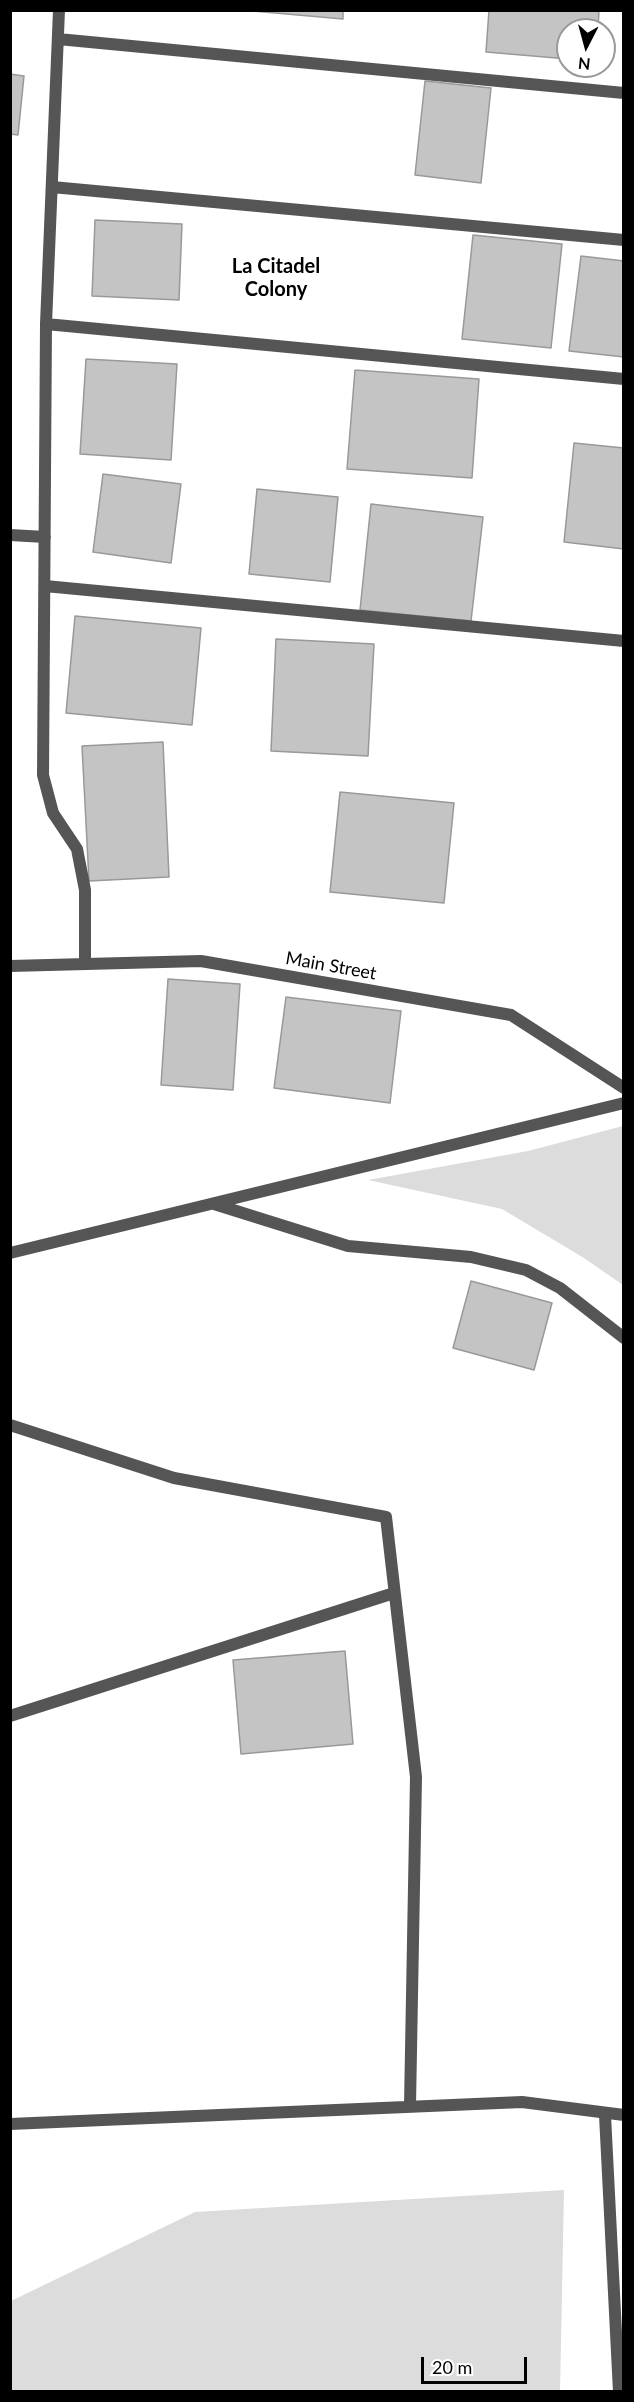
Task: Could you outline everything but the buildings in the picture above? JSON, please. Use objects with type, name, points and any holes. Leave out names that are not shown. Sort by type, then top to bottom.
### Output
[{"type":"street","points":[[59,10],[46,324],[43,775],[53,813],[77,849],[86,890],[85,964]]},
{"type":"street","points":[[58,39],[624,93]]},
{"type":"street","points":[[52,187],[624,240]]},
{"type":"street","points":[[46,324],[624,379]]},
{"type":"street","points":[[10,535],[45,537]]},
{"type":"street","points":[[45,586],[624,641]]},
{"type":"street","name":"Main Street","points":[[10,966],[201,961],[511,1015],[624,1088]]},
{"type":"street","points":[[10,1253],[624,1103]]},
{"type":"street","points":[[213,1204],[348,1246],[471,1257],[526,1270],[560,1288],[624,1338]]},
{"type":"street","points":[[10,1425],[174,1479],[386,1517],[416,1777],[410,2105]]},
{"type":"street","points":[[10,1716],[394,1593]]},
{"type":"street","points":[[10,2124],[410,2105],[522,2102],[605,2115],[624,2115]]},
{"type":"street","points":[[605,2115],[619,2391]]},
{"type":"shaded area","points":[[623,1126],[623,1285],[584,1258],[502,1209],[368,1180],[528,1151]]},
{"type":"shaded area","points":[[564,2190],[560,2391],[11,2391],[11,2301],[195,2212]]},
{"type":"district","name":"La Citadel Colony","points":[[276,278]]}]
